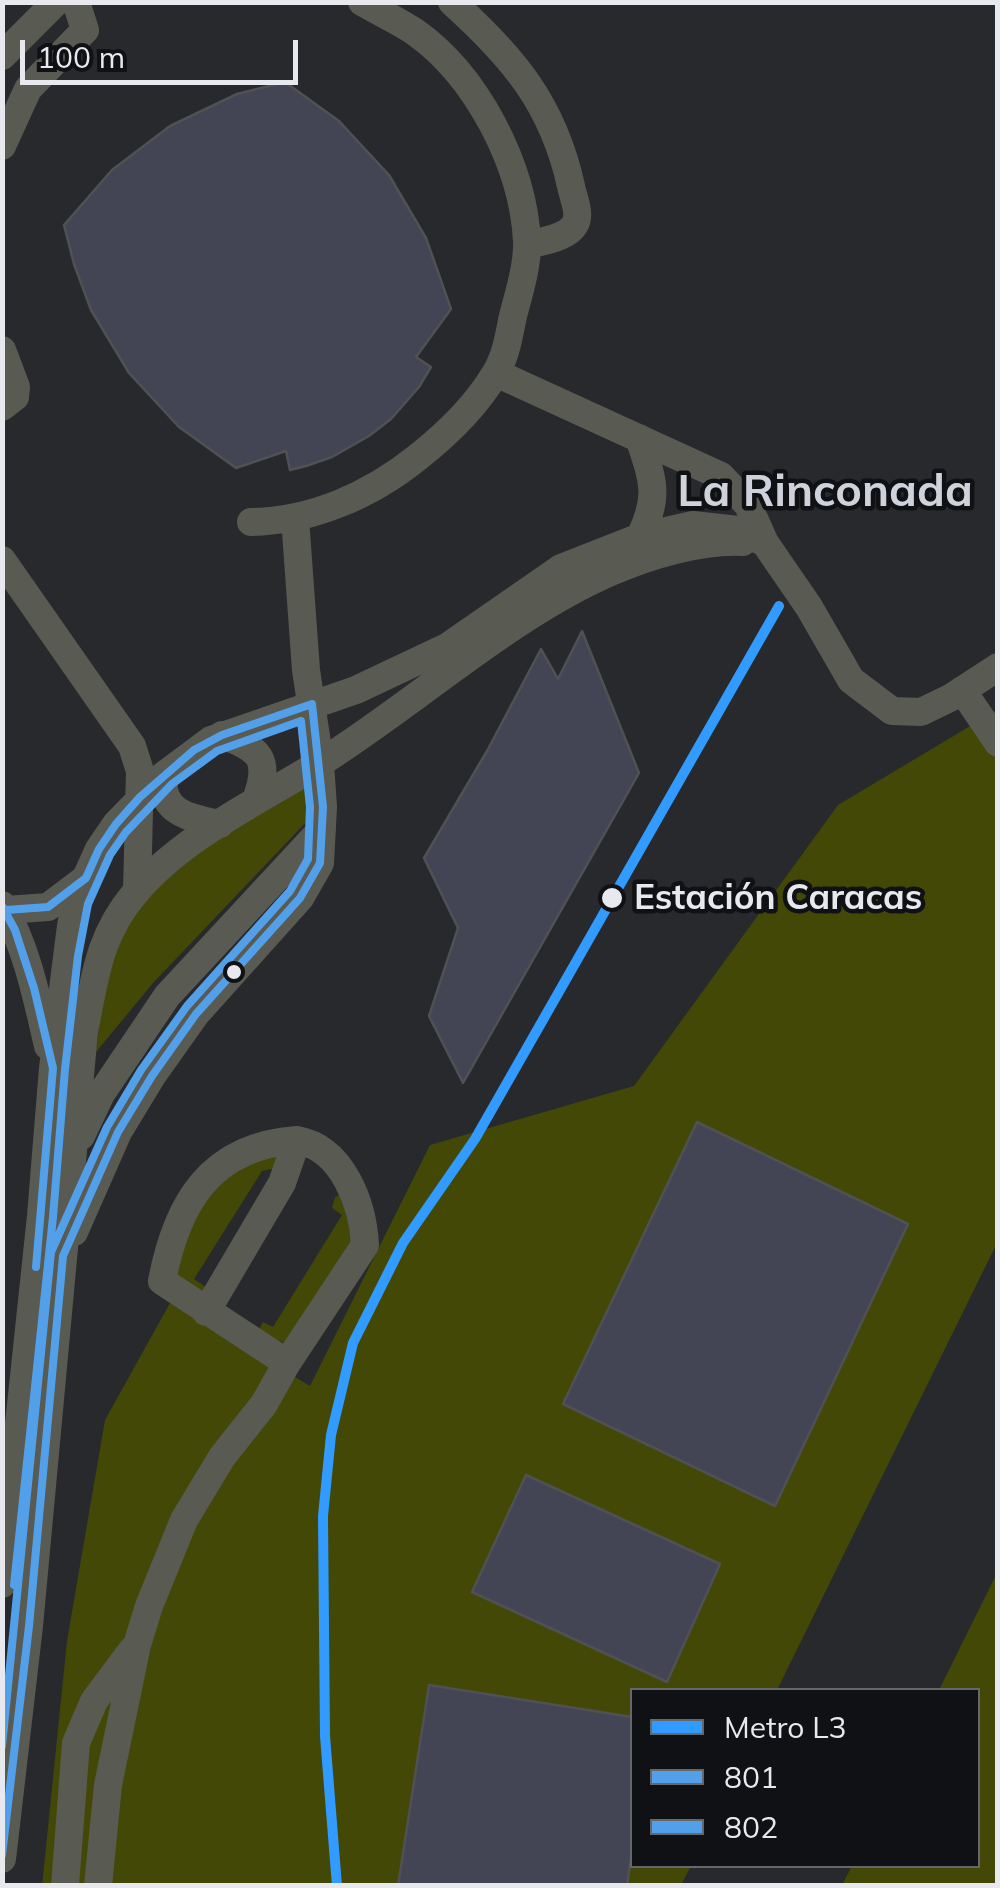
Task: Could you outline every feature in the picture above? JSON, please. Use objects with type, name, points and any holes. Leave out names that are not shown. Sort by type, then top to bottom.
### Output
[{"type":"street","points":[[2,56],[56,2]]},
{"type":"street","points":[[2,146],[28,89],[85,30],[76,2]]},
{"type":"street","points":[[251,522],[295,518],[343,502],[399,472],[450,430],[496,373],[528,245],[505,146],[479,100],[415,32],[362,2]]},
{"type":"street","points":[[452,2],[501,47],[528,84],[566,161],[578,217],[574,226],[566,234],[528,245]]},
{"type":"street","points":[[2,350],[16,388],[15,396],[2,407]]},
{"type":"street","points":[[496,373],[722,476],[748,505],[764,543],[809,608],[851,680],[892,711],[921,712],[998,666]]},
{"type":"street","points":[[639,438],[654,485],[650,514],[640,537]]},
{"type":"street","points":[[64,1256],[118,1132],[196,1014],[300,898],[320,862],[320,763],[306,670],[295,518]]},
{"type":"street","points":[[2,1584],[66,954],[76,900],[99,848],[140,797],[194,750],[222,735],[356,690],[447,647],[561,568],[640,537],[692,525],[738,530],[764,543]]},
{"type":"street","points":[[2,1859],[29,1626],[84,1032],[105,938],[137,890],[156,870],[580,587],[648,560],[721,541],[764,543]]},
{"type":"street","points":[[2,560],[132,746],[140,771],[137,890]]},
{"type":"street","points":[[962,690],[998,743]]},
{"type":"street","points":[[222,735],[249,744],[257,754],[263,781],[256,800]]},
{"type":"street","points":[[164,774],[162,787],[167,803],[178,812],[220,824]]},
{"type":"street","points":[[74,1151],[101,1094],[167,996],[322,829]]},
{"type":"street","points":[[53,1068],[34,988],[4,908],[48,907],[86,878]]},
{"type":"street","points":[[206,1312],[282,1183],[297,1140]]},
{"type":"street","points":[[98,1886],[108,1786],[137,1645],[184,1520],[222,1457],[264,1404],[365,1245],[360,1201],[334,1160],[297,1140],[260,1147],[228,1160],[203,1181],[167,1254],[162,1281],[288,1363]]},
{"type":"street","points":[[65,1886],[76,1743],[94,1701],[137,1645]]},
{"type":"green space","points":[[997,710],[997,1243],[778,1688],[630,1688],[630,1868],[690,1868],[681,1885],[42,1886],[67,1641],[105,1420],[170,1303],[310,1386],[430,1145],[634,1086],[838,805]]},
{"type":"green space","points":[[313,776],[310,818],[153,983],[96,1052],[107,962],[147,894],[197,853]]},
{"type":"green space","points":[[269,1156],[280,1157],[281,1167],[262,1171],[194,1279],[210,1290],[202,1301],[176,1278],[186,1237],[199,1207],[223,1175]]},
{"type":"green space","points":[[335,1197],[348,1199],[353,1240],[284,1343],[258,1331],[263,1322],[273,1327],[342,1215],[332,1208]]},
{"type":"green space","points":[[997,1573],[997,1885],[842,1885],[851,1868],[980,1868],[980,1688],[940,1688]]},
{"type":"building","points":[[285,82],[339,121],[389,175],[426,238],[451,309],[416,357],[431,367],[419,387],[391,419],[369,436],[332,457],[290,470],[286,451],[236,468],[179,427],[129,373],[91,310],[64,225],[112,170],[170,126],[237,94]]},
{"type":"building","points":[[582,631],[639,773],[463,1083],[429,1016],[458,928],[424,858],[541,649],[558,679]]},
{"type":"building","points":[[697,1122],[908,1224],[775,1506],[563,1404]]},
{"type":"building","points":[[526,1475],[720,1564],[667,1682],[472,1592]]},
{"type":"building","points":[[429,1685],[630,1717],[627,1886],[398,1886]]},
{"type":"metro line","name":"L3","points":[[337,1886],[325,1736],[323,1516],[331,1435],[353,1343],[403,1243],[475,1139],[779,606]]},
{"type":"transit line","name":"801","points":[[2,1855],[29,1626],[63,1256],[118,1132],[152,1076],[196,1014],[300,898],[320,863],[323,807],[312,704],[222,735],[194,750],[140,797],[116,824],[86,878],[48,907],[6,910]]},
{"type":"transit line","name":"802","points":[[2,1746],[51,1252],[107,1127],[141,1070],[187,1006],[290,891],[308,859],[310,807],[301,721],[217,751],[172,784],[126,832],[110,855],[88,904],[65,1069],[14,1585]]},
{"type":"transit line","name":"801","points":[[2,906],[15,930],[34,988],[53,1068],[36,1267]]},
{"type":"place","name":"Estación Caracas","points":[[612,898]]},
{"type":"district","name":"La Rinconada","points":[[825,492]]}]
